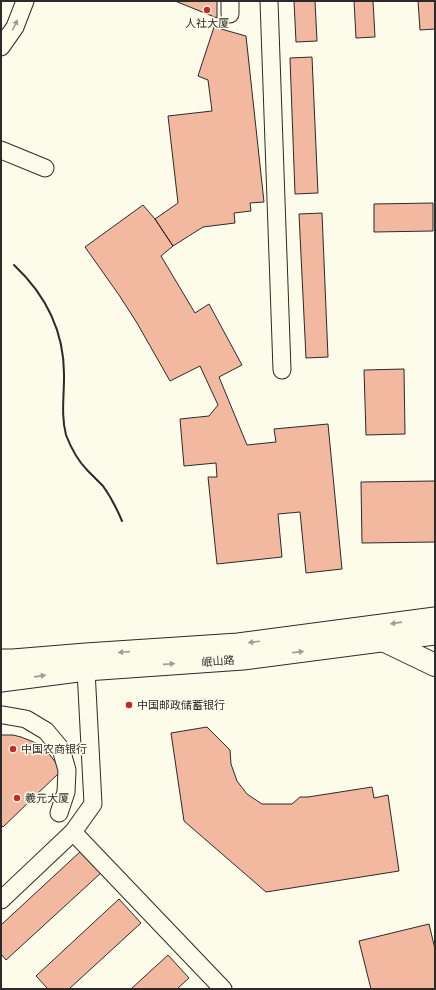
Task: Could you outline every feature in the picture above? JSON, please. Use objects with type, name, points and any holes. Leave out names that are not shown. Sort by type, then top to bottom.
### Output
[{"type":"highway","points":[[385,641],[435,665]]},
{"type":"main road","name":"岷山路","points":[[1,660],[238,644],[435,618]]},
{"type":"main road","name":"岷山路","points":[[1,682],[86,670],[243,659],[435,634]]},
{"type":"street","points":[[1,47],[15,27],[25,1]]},
{"type":"street","points":[[269,1],[282,370]]},
{"type":"street","points":[[1,150],[45,168]]},
{"type":"street","points":[[1,900],[73,832],[93,804],[86,670]]},
{"type":"street","points":[[1,715],[26,719],[46,731],[61,749],[67,770],[67,785],[59,813]]},
{"type":"street","points":[[73,832],[223,989]]},
{"type":"building","name":"人社大厦","points":[[175,1],[217,1],[217,18]]},
{"type":"building","points":[[294,1],[315,1],[317,41],[296,42]]},
{"type":"building","points":[[354,1],[373,1],[375,37],[356,38]]},
{"type":"building","points":[[418,1],[435,1],[435,29],[420,30]]},
{"type":"building","points":[[214,27],[246,36],[264,202],[250,203],[251,211],[234,213],[235,223],[203,227],[173,246],[155,219],[178,203],[168,116],[212,111],[208,80],[198,76]]},
{"type":"building","points":[[312,57],[318,193],[295,194],[290,58]]},
{"type":"building","points":[[433,203],[433,231],[374,232],[374,204]]},
{"type":"building","points":[[143,205],[155,219],[173,246],[161,256],[195,313],[209,304],[242,365],[219,377],[247,445],[276,442],[274,429],[328,424],[342,569],[306,573],[300,512],[278,514],[282,557],[217,564],[208,477],[217,477],[216,463],[184,466],[180,419],[209,416],[218,405],[200,366],[170,381],[137,323],[85,247]]},
{"type":"building","points":[[322,213],[328,357],[306,358],[299,214]]},
{"type":"building","points":[[404,369],[405,434],[366,435],[364,370]]},
{"type":"building","points":[[435,481],[435,542],[362,543],[361,482]]},
{"type":"building","points":[[207,727],[230,750],[231,764],[237,781],[247,794],[262,804],[292,804],[300,797],[372,787],[374,798],[388,795],[399,871],[266,892],[184,821],[171,733]]},
{"type":"building","name":"羲元大厦","points":[[1,735],[13,735],[36,743],[50,755],[60,772],[3,827],[1,825]]},
{"type":"building","points":[[82,850],[102,872],[6,960],[1,954],[1,925]]},
{"type":"building","points":[[119,899],[141,923],[69,989],[48,989],[36,976]]},
{"type":"building","points":[[429,924],[435,949],[435,989],[371,989],[359,941]]},
{"type":"building","points":[[168,955],[189,978],[177,989],[131,989]]},
{"type":"wall","points":[[14,265],[26,277],[45,302],[57,330],[63,361],[63,414],[64,428],[68,440],[81,463],[106,490],[122,521]]},
{"type":"place","name":"人社大厦","points":[[207,10]]},
{"type":"place","name":"中国邮政储蓄银行","points":[[129,705]]},
{"type":"place","name":"中国农商银行","points":[[13,749]]},
{"type":"place","name":"羲元大厦","points":[[17,798]]}]
